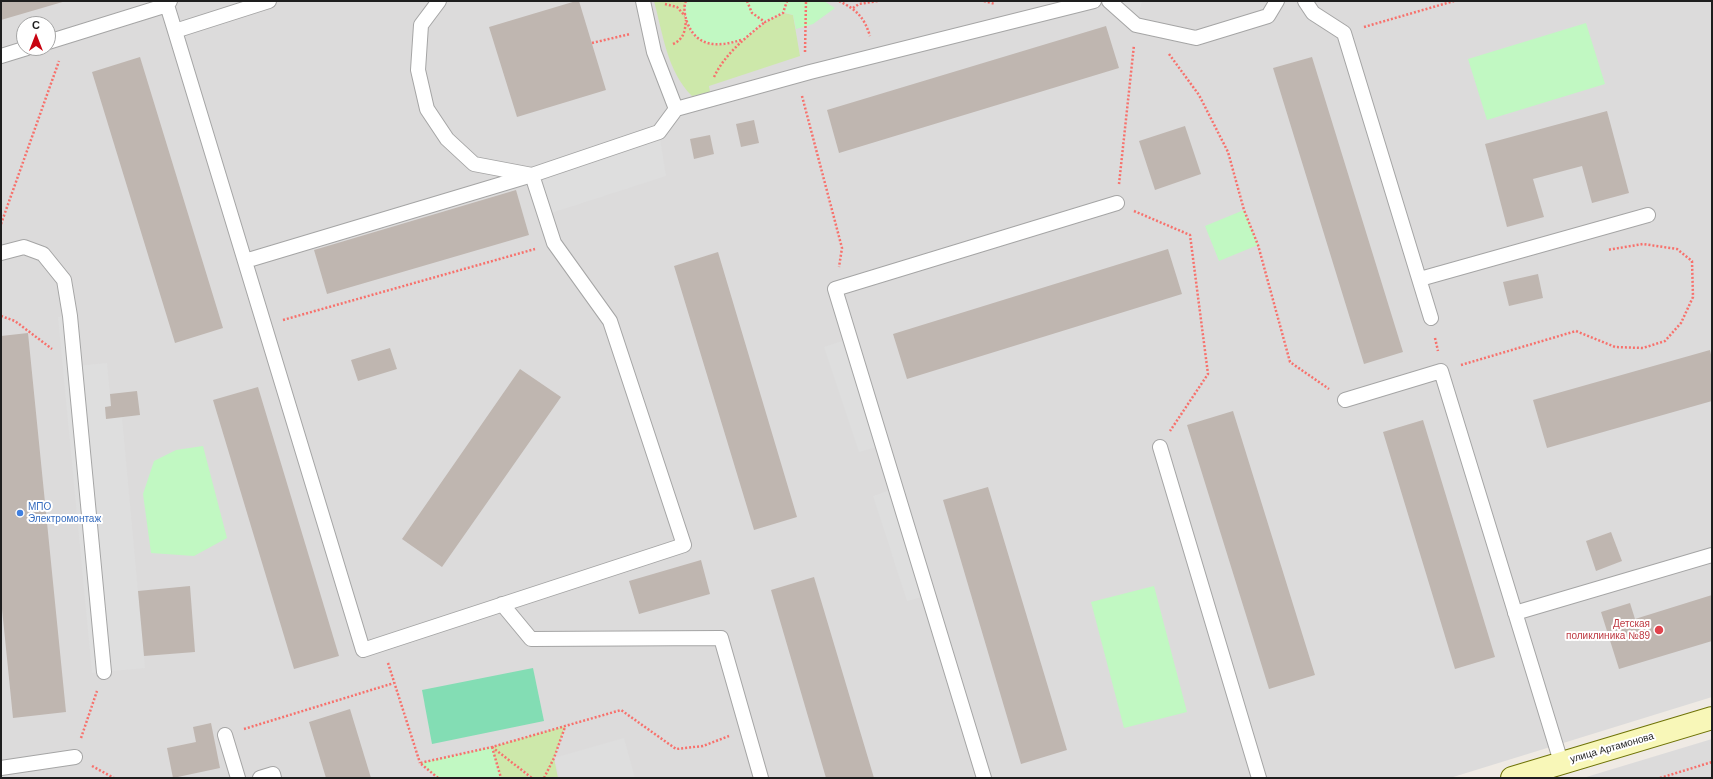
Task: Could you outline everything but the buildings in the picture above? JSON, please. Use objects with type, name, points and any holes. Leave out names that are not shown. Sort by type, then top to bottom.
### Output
[{"type":"street","name":"улица Артамонова","points":[[1512,778],[1561,762],[1711,722]]},
{"type":"lane","points":[[174,31],[269,1]]},
{"type":"lane","points":[[439,1],[421,25],[418,70],[427,109],[447,139],[474,164],[532,176]]},
{"type":"lane","points":[[643,1],[654,52],[676,109]]},
{"type":"lane","points":[[245,261],[532,176],[659,132],[676,109],[810,72],[1094,1]]},
{"type":"lane","points":[[1109,1],[1136,25],[1196,38],[1268,16],[1277,1]]},
{"type":"lane","points":[[1305,1],[1312,13],[1344,33],[1431,318]]},
{"type":"lane","points":[[56,39],[146,6],[169,3],[174,31],[363,650],[684,545],[610,321],[554,243],[532,176]]},
{"type":"lane","points":[[1,56],[16,51]]},
{"type":"lane","points":[[984,778],[835,289],[1117,204]]},
{"type":"lane","points":[[1420,279],[1648,215]]},
{"type":"lane","points":[[1,253],[24,247],[43,254],[64,280],[70,316],[104,672]]},
{"type":"lane","points":[[1345,400],[1442,371],[1561,762]]},
{"type":"lane","points":[[1160,447],[1259,778]]},
{"type":"lane","points":[[1515,613],[1712,555]]},
{"type":"lane","points":[[502,604],[531,639],[721,638],[761,778]]},
{"type":"lane","points":[[225,735],[238,778]]},
{"type":"lane","points":[[1,768],[75,757]]},
{"type":"lane","points":[[260,778],[273,774],[274,778]]},
{"type":"path","points":[[654,52],[679,41],[685,31],[686,1]]},
{"type":"path","points":[[747,1],[752,13],[765,22]]},
{"type":"path","points":[[711,99],[710,86],[719,67],[742,40],[765,22],[783,13],[787,1]]},
{"type":"path","points":[[806,1],[805,54],[810,72]]},
{"type":"path","points":[[839,1],[853,8],[866,22],[875,56]]},
{"type":"path","points":[[853,8],[859,4],[878,1]]},
{"type":"path","points":[[1344,33],[1454,1]]},
{"type":"path","points":[[686,18],[692,33],[705,43],[725,45],[742,40]]},
{"type":"path","points":[[1136,25],[1117,204],[1190,235],[1208,374],[1160,447]]},
{"type":"path","points":[[592,43],[650,30]]},
{"type":"path","points":[[1,224],[68,35]]},
{"type":"path","points":[[1169,53],[1199,95],[1228,152],[1244,210],[1258,245],[1290,362],[1345,400]]},
{"type":"path","points":[[797,76],[842,248],[835,289]]},
{"type":"path","points":[[264,325],[554,243]]},
{"type":"path","points":[[1431,318],[1442,371],[1576,332],[1615,347],[1643,348],[1665,341],[1681,323],[1694,297],[1692,261],[1677,249],[1643,244],[1604,250]]},
{"type":"path","points":[[1,316],[15,321],[75,366]]},
{"type":"path","points":[[382,644],[420,763],[438,778]]},
{"type":"path","points":[[75,757],[104,672]]},
{"type":"path","points":[[225,735],[394,683]]},
{"type":"path","points":[[420,763],[492,747],[621,710],[676,749],[703,746],[747,730]]},
{"type":"path","points":[[544,778],[554,758],[565,726]]},
{"type":"path","points":[[492,747],[501,778]]},
{"type":"path","points":[[492,747],[532,778]]},
{"type":"path","points":[[1660,778],[1712,762]]},
{"type":"shaded area","points":[[1,1],[1712,1],[1712,697],[1450,778],[1,778]]},
{"type":"shaded area","points":[[1109,1],[1142,1],[1136,25]]},
{"type":"shaded area","points":[[659,132],[666,176],[545,215],[532,175]]},
{"type":"shaded area","points":[[70,316],[75,366],[107,363],[111,406],[122,417],[145,668],[92,673],[58,317]]},
{"type":"shaded area","points":[[842,341],[877,447],[859,452],[824,347]]},
{"type":"shaded area","points":[[890,490],[926,596],[907,601],[873,496]]},
{"type":"shaded area","points":[[624,738],[635,778],[560,778],[554,758]]},
{"type":"shaded area","points":[[1712,739],[1712,778],[1583,778]]},
{"type":"green space","points":[[654,1],[687,1],[685,8],[686,20],[694,36],[706,43],[722,45],[737,43],[743,40],[776,16],[784,13],[793,15],[800,56],[709,86],[710,92],[692,96],[684,86],[671,64],[663,39]]},
{"type":"green space","points":[[688,1],[824,1],[835,8],[813,24],[796,29],[793,15],[783,12],[758,26],[742,40],[735,43],[720,45],[705,42],[694,34],[686,18],[686,4]]},
{"type":"green space","points":[[1586,23],[1605,84],[1487,120],[1468,59]]},
{"type":"green space","points":[[1244,210],[1258,245],[1219,261],[1205,226]]},
{"type":"green space","points":[[203,446],[227,538],[194,556],[151,553],[143,494],[154,461],[176,450]]},
{"type":"green space","points":[[1154,586],[1187,712],[1124,728],[1091,602]]},
{"type":"green space","points":[[533,668],[544,721],[432,744],[422,690]]},
{"type":"green space","points":[[565,726],[554,758],[558,778],[532,778],[512,762],[530,778],[501,778],[492,747]]},
{"type":"green space","points":[[492,747],[501,778],[438,778],[420,763]]},
{"type":"place","name":"МПО Электромонтаж","points":[[20,513]]},
{"type":"place","name":"Детская поликлиника №89","points":[[1659,630]]}]
